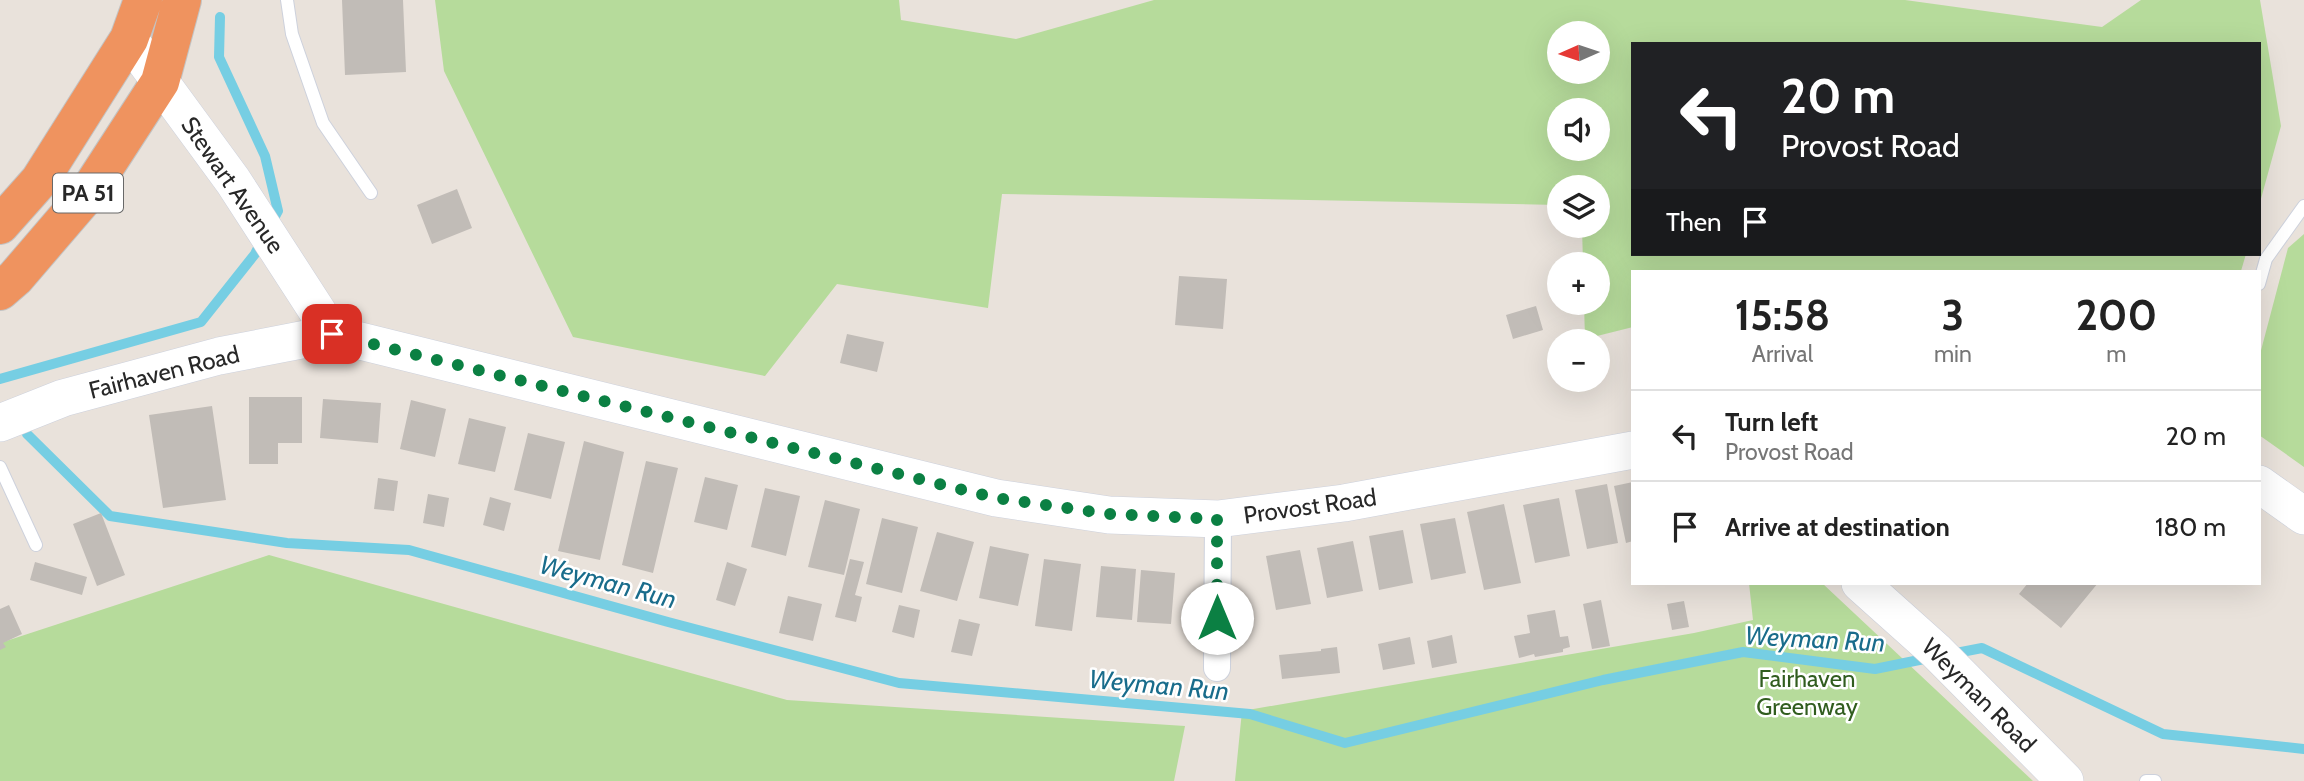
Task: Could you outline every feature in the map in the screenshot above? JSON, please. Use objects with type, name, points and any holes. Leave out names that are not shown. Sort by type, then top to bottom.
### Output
[{"type":"highway","name":"PA 51","points":[[0,225],[40,180],[129,39],[143,0]]},
{"type":"highway","name":"PA 51","points":[[0,291],[15,278],[88,193],[160,82],[182,0]]},
{"type":"street","name":"Stewart Avenue","points":[[129,39],[233,181],[332,334]]},
{"type":"street","name":"Fairhaven Road","points":[[0,423],[64,398],[206,360],[332,334]]},
{"type":"street","name":"Provost Road","points":[[332,334],[996,498],[1109,514],[1217,519],[1344,503],[1631,450]]},
{"type":"street","points":[[2261,485],[2304,516]]},
{"type":"street","points":[[1217,519],[1217,668]]},
{"type":"street","name":"Weyman Road","points":[[1870,588],[1977,690],[2065,781]]},
{"type":"lane","points":[[287,0],[292,34],[323,122],[371,193]]},
{"type":"lane","points":[[2261,277],[2266,259],[2304,206]]},
{"type":"lane","points":[[0,467],[36,545]]},
{"type":"lane","points":[[2146,781],[2155,781]]},
{"type":"green space","points":[[435,0],[899,0],[901,20],[1016,39],[1154,0],[1905,0],[2102,27],[2141,0],[2260,0],[2281,126],[2261,199],[2261,42],[1631,42],[1631,256],[2245,256],[2241,270],[1631,270],[1631,328],[1610,333],[1610,329],[1585,329],[1584,315],[1610,315],[1610,252],[1583,252],[1582,238],[1610,238],[1610,175],[1547,175],[1547,205],[1002,194],[988,308],[837,284],[765,376],[573,337],[444,71]]},
{"type":"green space","points":[[2304,234],[2304,467],[2261,436],[2261,350],[2288,248]]},
{"type":"green space","points":[[269,555],[787,700],[1185,726],[1174,781],[0,781],[0,643]]},
{"type":"green space","name":"Fairhaven Greenway","points":[[1749,585],[1824,585],[2033,781],[1235,781],[1242,711],[1694,633],[1753,620]]},
{"type":"building","points":[[342,0],[403,0],[406,72],[345,75]]},
{"type":"building","points":[[457,189],[472,228],[432,244],[417,205]]},
{"type":"building","points":[[1179,276],[1227,279],[1223,329],[1175,325]]},
{"type":"building","points":[[1536,306],[1543,330],[1513,339],[1506,315]]},
{"type":"building","points":[[847,334],[884,342],[877,372],[840,363]]},
{"type":"building","points":[[249,397],[302,397],[302,443],[278,443],[278,464],[249,464]]},
{"type":"building","points":[[323,399],[381,403],[378,443],[320,438]]},
{"type":"building","points":[[411,400],[446,409],[435,457],[400,449]]},
{"type":"building","points":[[212,406],[226,500],[163,508],[149,415]]},
{"type":"building","points":[[469,418],[506,427],[495,472],[458,464]]},
{"type":"building","points":[[528,433],[565,442],[551,499],[514,490]]},
{"type":"building","points":[[584,441],[624,452],[600,560],[558,551]]},
{"type":"building","points":[[646,461],[678,468],[653,573],[622,565]]},
{"type":"building","points":[[705,477],[738,485],[727,530],[694,522]]},
{"type":"building","points":[[378,478],[398,481],[394,511],[374,509]]},
{"type":"building","points":[[1631,482],[1631,542],[1626,543],[1614,486]]},
{"type":"building","points":[[1607,484],[1618,543],[1587,549],[1575,490]]},
{"type":"building","points":[[765,488],[800,496],[786,556],[751,547]]},
{"type":"building","points":[[428,494],[449,498],[444,527],[423,523]]},
{"type":"building","points":[[490,497],[511,503],[504,531],[483,525]]},
{"type":"building","points":[[1559,498],[1570,556],[1535,563],[1523,505]]},
{"type":"building","points":[[825,500],[860,509],[844,575],[808,567]]},
{"type":"building","points":[[1504,504],[1521,583],[1484,590],[1467,512]]},
{"type":"building","points":[[101,513],[125,575],[97,586],[73,524]]},
{"type":"building","points":[[882,518],[918,527],[902,593],[866,584]]},
{"type":"building","points":[[1455,518],[1466,573],[1431,580],[1420,524]]},
{"type":"building","points":[[1403,530],[1413,583],[1379,590],[1369,536]]},
{"type":"building","points":[[937,532],[974,542],[957,601],[920,591]]},
{"type":"building","points":[[1353,541],[1363,591],[1327,598],[1317,548]]},
{"type":"building","points":[[990,546],[1029,554],[1018,606],[979,598]]},
{"type":"building","points":[[1300,550],[1311,604],[1276,610],[1266,556]]},
{"type":"building","points":[[850,559],[864,562],[855,595],[862,597],[856,622],[835,617]]},
{"type":"building","points":[[1044,559],[1081,564],[1072,631],[1035,626]]},
{"type":"building","points":[[35,562],[87,577],[82,595],[30,580]]},
{"type":"building","points":[[727,562],[747,569],[735,606],[716,600]]},
{"type":"building","points":[[1101,566],[1136,569],[1132,620],[1096,617]]},
{"type":"building","points":[[1141,570],[1175,573],[1171,624],[1137,622]]},
{"type":"building","points":[[2026,585],[2096,585],[2061,628],[2019,594]]},
{"type":"building","points":[[788,596],[822,604],[813,641],[779,633]]},
{"type":"building","points":[[1601,600],[1610,646],[1592,649],[1583,604]]},
{"type":"building","points":[[1684,601],[1689,627],[1672,630],[1667,604]]},
{"type":"building","points":[[9,605],[22,634],[3,643],[6,647],[0,650],[0,609]]},
{"type":"building","points":[[899,605],[920,610],[914,638],[892,632]]},
{"type":"building","points":[[1555,610],[1560,637],[1568,636],[1570,647],[1563,649],[1563,652],[1519,658],[1514,636],[1530,633],[1527,615]]},
{"type":"building","points":[[959,619],[980,624],[972,656],[951,652]]},
{"type":"building","points":[[1452,635],[1457,663],[1432,668],[1427,641]]},
{"type":"building","points":[[1410,637],[1415,664],[1383,670],[1378,644]]},
{"type":"building","points":[[1337,647],[1340,673],[1282,679],[1279,655]]},
{"type":"waterway","points":[[220,17],[219,57],[265,156],[278,211],[271,224]]},
{"type":"waterway","points":[[0,379],[201,322],[255,254],[262,240]]},
{"type":"waterway","name":"Weyman Run","points":[[27,434],[110,516],[287,543],[409,550],[899,683],[1250,714],[1345,743],[1603,680],[1743,652],[1875,669],[1929,658]]},
{"type":"waterway","name":"Weyman Run","points":[[1951,654],[1982,648],[2163,734],[2304,749]]},
{"type":"route","points":[[332,334],[996,498],[1109,514],[1217,519],[1217,618]]}]
